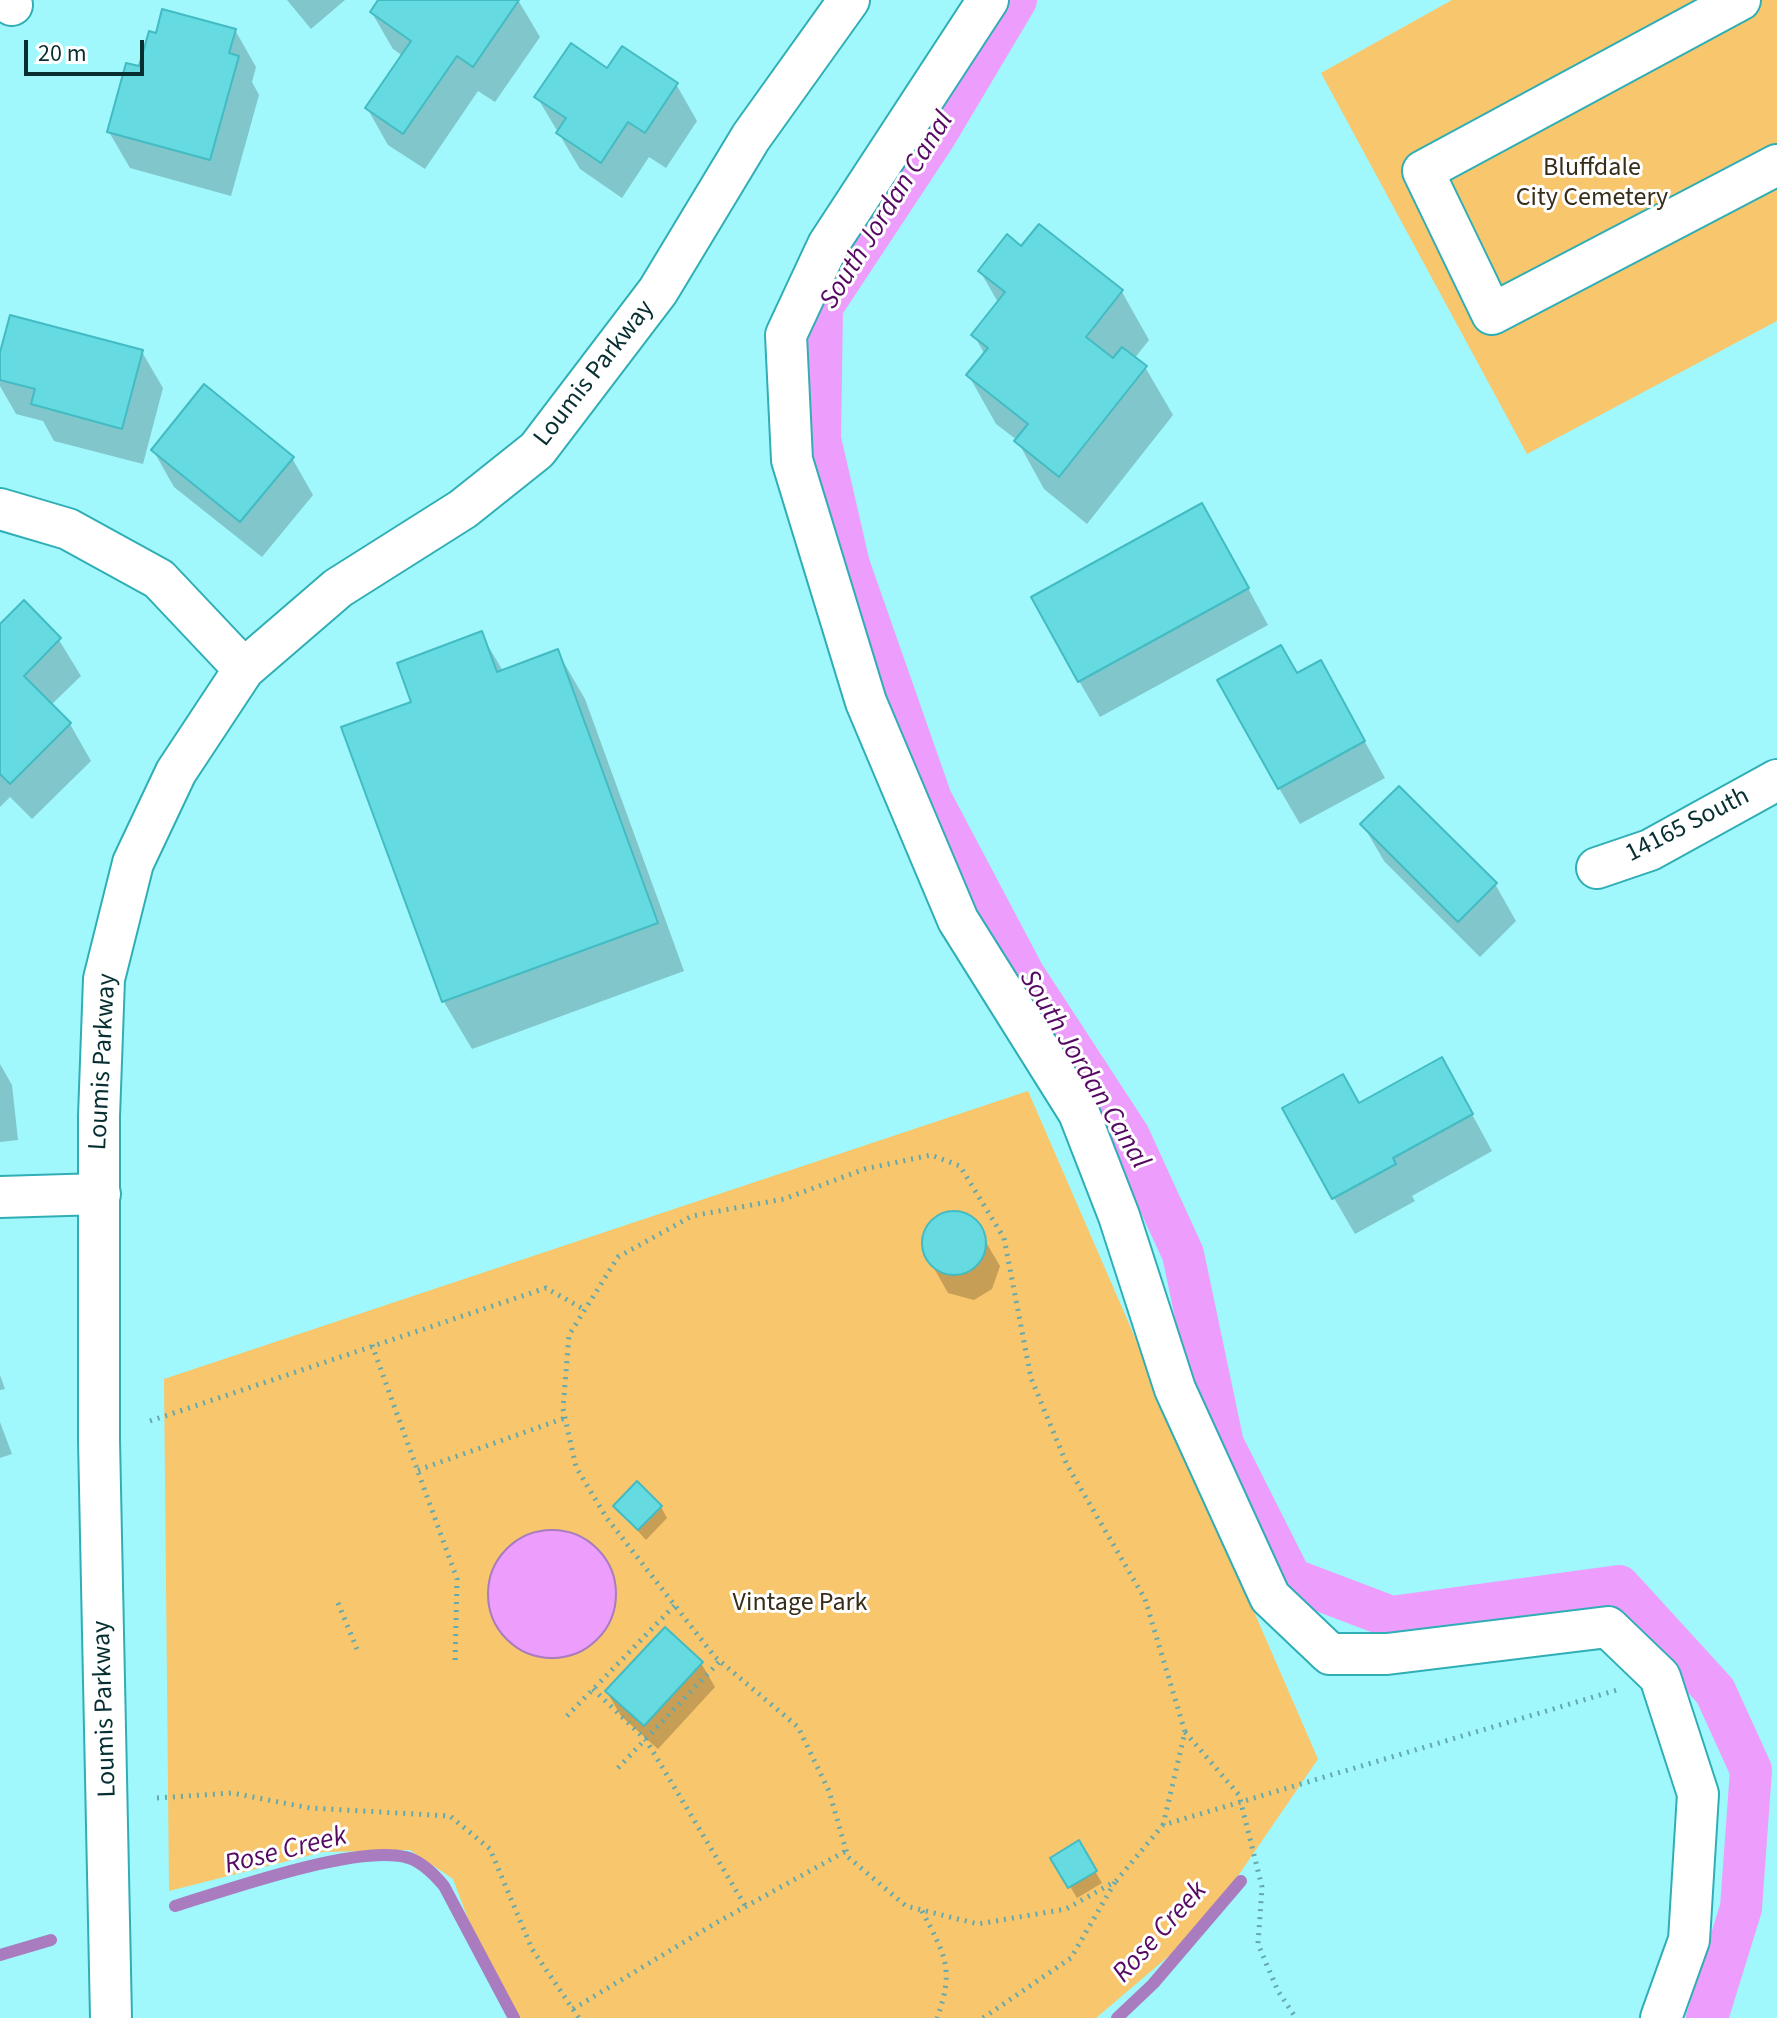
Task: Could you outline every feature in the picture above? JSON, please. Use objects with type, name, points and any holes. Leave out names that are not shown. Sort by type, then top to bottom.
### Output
[{"type":"street","name":"Loumis Parkway","points":[[111,2018],[100,1456],[104,979],[133,863],[176,772],[244,669],[338,588],[463,509],[537,450],[641,316],[751,137],[849,0]]},
{"type":"street","points":[[988,0],[828,245],[786,335],[792,460],[866,702],[958,920],[1079,1113],[1119,1216],[1175,1389],[1270,1597],[1330,1654],[1387,1654],[1608,1627],[1660,1677],[1698,1794],[1689,1940],[1661,2018]]},
{"type":"street","points":[[1740,0],[1423,171],[1492,314],[1777,165]]},
{"type":"street","points":[[0,509],[68,529],[159,579],[244,669]]},
{"type":"street","name":"14165 South","points":[[1597,868],[1650,850],[1777,780]]},
{"type":"street","points":[[0,1197],[100,1194]]},
{"type":"path","points":[[1116,1881],[1066,1909],[978,1924],[906,1906],[848,1857],[829,1791],[798,1727],[720,1661],[606,1517],[576,1467],[565,1418],[569,1335],[618,1257],[692,1216],[784,1199],[865,1169],[931,1155],[960,1166],[1004,1238],[1031,1378],[1067,1465],[1145,1599],[1185,1732],[1239,1795],[1262,1887],[1258,1944],[1278,1991],[1296,2018]]},
{"type":"path","points":[[150,1421],[546,1288],[585,1310]]},
{"type":"path","points":[[372,1345],[457,1579],[455,1666]]},
{"type":"path","points":[[418,1470],[565,1418]]},
{"type":"path","points":[[338,1603],[357,1649]]},
{"type":"path","points":[[567,1716],[675,1605]]},
{"type":"path","points":[[618,1768],[720,1661]]},
{"type":"path","points":[[1163,1825],[1660,1677]]},
{"type":"path","points":[[593,1689],[646,1740],[746,1907]]},
{"type":"path","points":[[983,2018],[1071,1958],[1116,1881],[1163,1825],[1185,1732]]},
{"type":"path","points":[[157,1798],[232,1793],[310,1808],[450,1816],[490,1849],[532,1949],[579,2018]]},
{"type":"path","points":[[573,2009],[846,1851]]},
{"type":"path","points":[[921,1909],[942,1950],[948,1988],[937,2018]]},
{"type":"green space","name":"Bluffdale City Cemetery","points":[[1452,0],[1777,0],[1777,321],[1527,454],[1321,73]]},
{"type":"green space","name":"Vintage Park","points":[[1028,1091],[1318,1759],[1203,1927],[1096,2018],[514,2018],[499,2001],[453,1879],[410,1850],[323,1852],[169,1891],[164,1379]]},
{"type":"shaded area","points":[[552,1530],[577,1534],[598,1548],[612,1569],[616,1594],[612,1619],[598,1640],[577,1654],[552,1658],[527,1654],[506,1640],[492,1619],[488,1594],[492,1569],[506,1548],[527,1534]]},
{"type":"building","points":[[378,0],[519,0],[473,67],[457,56],[403,134],[365,108],[411,41],[370,12]]},
{"type":"building","points":[[162,9],[236,29],[229,53],[239,56],[210,160],[107,132],[126,63],[139,66],[149,31],[156,33]]},
{"type":"building","points":[[571,43],[607,68],[622,46],[678,83],[645,133],[628,122],[601,163],[556,133],[566,118],[534,97]]},
{"type":"building","points":[[1039,224],[1123,290],[1086,337],[1113,358],[1122,347],[1147,366],[1059,477],[1014,441],[1028,424],[966,375],[988,348],[971,335],[1005,292],[978,271],[1007,234],[1021,246]]},
{"type":"building","points":[[10,315],[143,350],[122,429],[31,404],[35,389],[0,380],[0,352]]},
{"type":"building","points":[[204,384],[294,457],[240,522],[151,450]]},
{"type":"building","points":[[1202,503],[1249,588],[1078,682],[1031,597]]},
{"type":"building","points":[[24,600],[61,638],[24,676],[71,723],[10,784],[0,774],[0,624]]},
{"type":"building","points":[[482,631],[497,672],[558,649],[658,923],[442,1002],[341,727],[411,702],[397,663]]},
{"type":"building","points":[[1281,645],[1297,673],[1321,660],[1365,741],[1278,789],[1217,680]]},
{"type":"building","points":[[1399,786],[1497,883],[1458,922],[1360,824]]},
{"type":"building","points":[[1442,1057],[1473,1114],[1393,1158],[1396,1164],[1332,1199],[1282,1108],[1343,1074],[1359,1103]]},
{"type":"building","points":[[954,1211],[972,1217],[980,1225],[986,1243],[980,1261],[972,1269],[954,1275],[936,1269],[928,1261],[922,1243],[928,1225],[936,1217]]},
{"type":"building","points":[[637,1481],[662,1506],[638,1530],[613,1506]]},
{"type":"building","points":[[665,1627],[703,1662],[644,1726],[605,1691]]},
{"type":"building","points":[[1079,1840],[1097,1871],[1068,1888],[1050,1858]]},
{"type":"waterway","name":"South Jordan Canal","points":[[1016,0],[935,136],[822,307],[820,439],[849,565],[931,799],[1024,975],[1129,1136],[1183,1254],[1223,1444],[1291,1579],[1391,1617],[1619,1586],[1715,1691],[1751,1770],[1741,1908],[1707,2018]]},
{"type":"waterway","name":"Rose Creek","points":[[175,1906],[324,1863],[355,1857],[405,1857],[426,1868],[444,1886],[514,2018]]},
{"type":"waterway","name":"Rose Creek","points":[[1117,2018],[1153,1984],[1241,1881]]},
{"type":"waterway","name":"Rose Creek","points":[[0,1955],[51,1940]]}]
